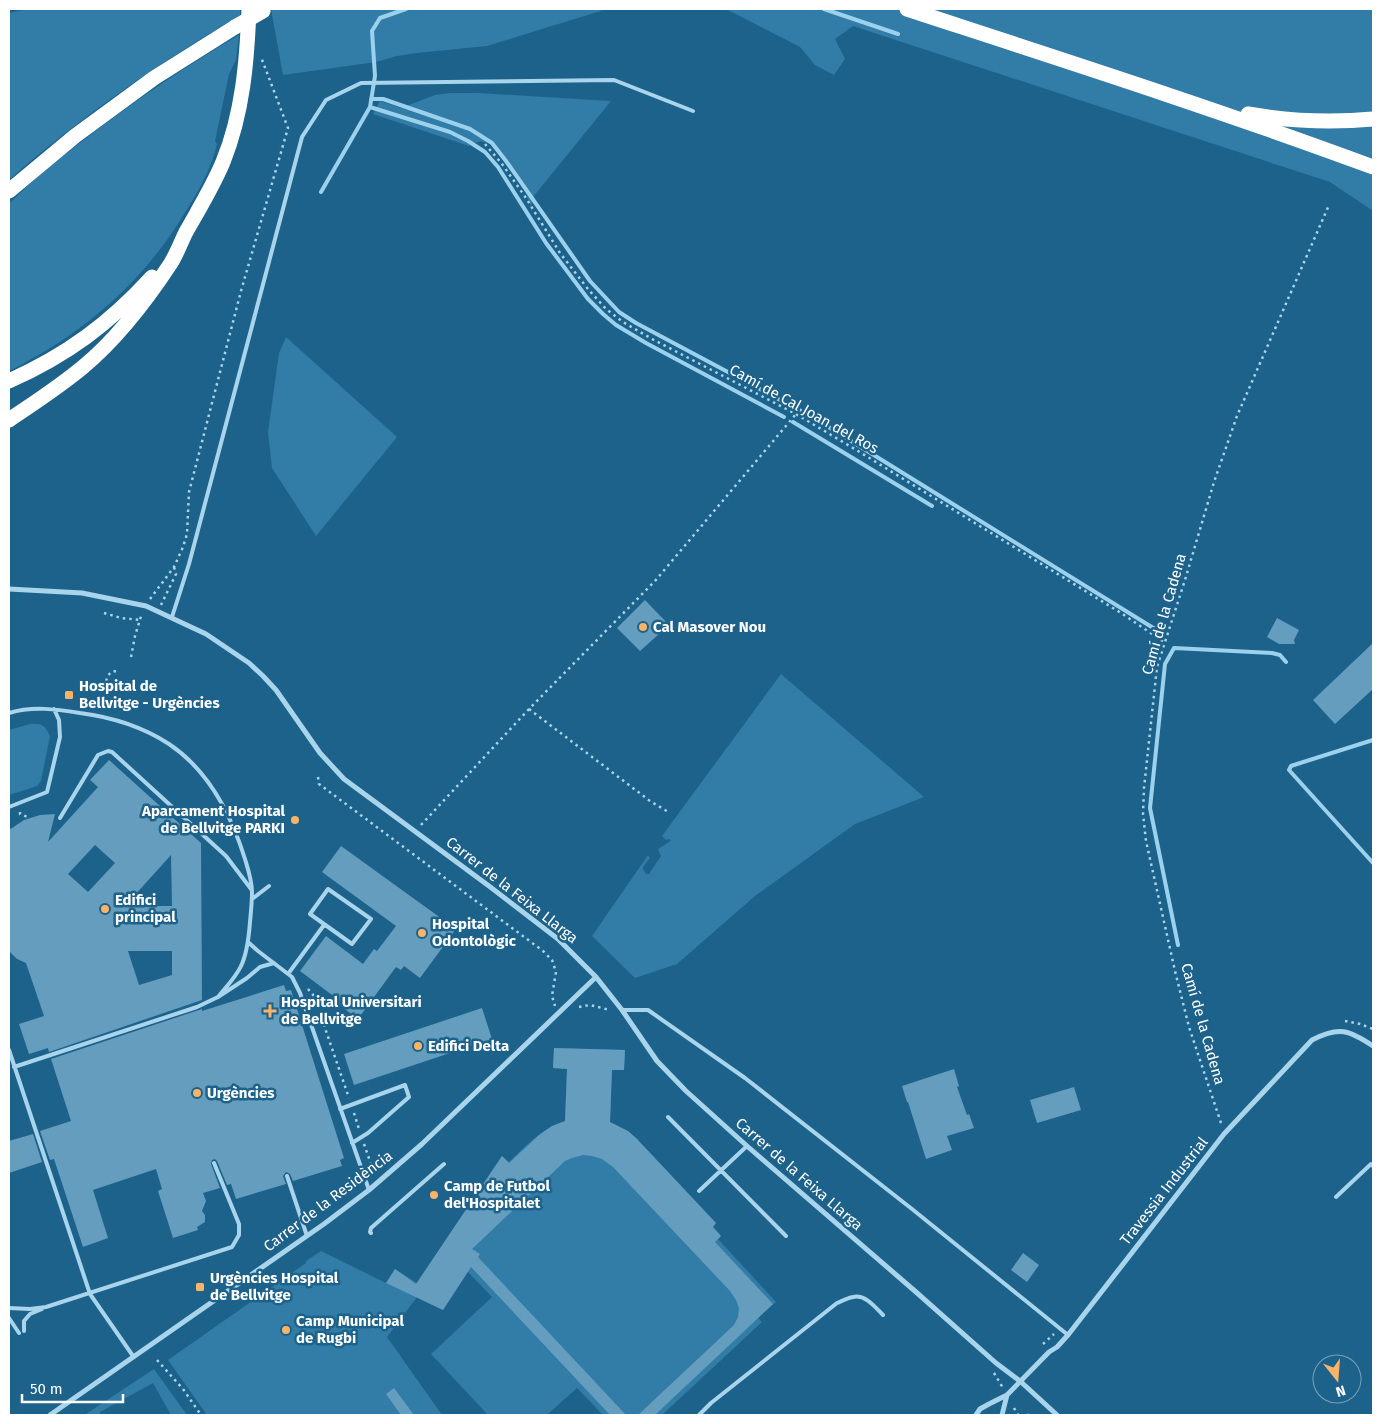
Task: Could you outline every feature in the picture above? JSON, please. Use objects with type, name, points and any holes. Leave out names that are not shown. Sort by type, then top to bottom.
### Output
[{"type":"highway","points":[[907,9],[1161,92],[1373,166]]},
{"type":"highway","points":[[9,191],[75,136],[146,84],[260,10]]},
{"type":"highway","points":[[9,420],[68,380],[115,337],[129,321],[172,261],[224,160],[242,91],[246,59],[260,10]]},
{"type":"highway","points":[[1161,92],[1238,112],[1269,117],[1305,121],[1348,122],[1373,119]]},
{"type":"highway","points":[[9,381],[59,356],[104,323],[125,305],[162,266],[185,234]]},
{"type":"street","name":"Carrer de la Feixa Llarga","points":[[9,590],[82,593],[146,606],[206,634],[248,663],[276,690],[332,768],[355,788],[565,945],[596,977],[669,1075],[747,1146],[1057,1415]]},
{"type":"street","name":"Carrer de la Residència","points":[[50,1415],[307,1236],[369,1190],[422,1144],[596,977]]},
{"type":"street","name":"Travessia Industrial","points":[[976,1415],[989,1404],[1007,1395],[1068,1335],[1224,1134],[1312,1040],[1334,1031],[1347,1032],[1358,1036],[1373,1046]]},
{"type":"street","name":"Travessia Industrial","points":[[1002,1415],[1007,1395]]},
{"type":"lane","points":[[172,617],[189,564],[302,137],[326,100],[360,83],[614,80],[693,111]]},
{"type":"lane","points":[[9,708],[14,711]]},
{"type":"lane","points":[[9,808],[47,792],[60,737],[60,720],[54,709]]},
{"type":"lane","points":[[9,713],[14,711],[54,709],[98,716],[142,729],[169,744],[192,763],[209,783],[234,826],[247,866],[252,890],[248,942],[241,966],[218,997]]},
{"type":"lane","points":[[60,818],[98,755],[108,750],[226,856],[252,890]]},
{"type":"lane","points":[[252,899],[269,886]]},
{"type":"lane","points":[[328,889],[370,919],[352,944],[324,925],[310,914],[328,889]]},
{"type":"lane","points":[[289,972],[324,925]]},
{"type":"lane","points":[[248,942],[274,963],[289,972],[300,993],[369,1190]]},
{"type":"lane","points":[[14,1067],[197,1006],[218,997],[260,968],[274,963]]},
{"type":"lane","points":[[622,1010],[648,1010],[745,1078],[1068,1335]]},
{"type":"lane","points":[[9,1050],[90,1294],[133,1356]]},
{"type":"lane","points":[[340,1109],[405,1085],[409,1097],[368,1133],[352,1143]]},
{"type":"lane","points":[[668,1116],[786,1236]]},
{"type":"lane","points":[[699,1191],[747,1146]]},
{"type":"lane","points":[[24,1331],[24,1321],[30,1314],[46,1307],[232,1247],[239,1235],[239,1224],[214,1163]]},
{"type":"lane","points":[[371,1233],[371,1228],[444,1164]]},
{"type":"lane","points":[[1336,1197],[1371,1164],[1373,1166]]},
{"type":"lane","points":[[287,1176],[307,1236]]},
{"type":"lane","points":[[699,1415],[711,1403],[837,1303],[860,1296],[873,1304],[883,1315]]},
{"type":"lane","points":[[9,1308],[30,1309],[46,1307]]},
{"type":"lane","points":[[9,1318],[19,1333]]},
{"type":"path","points":[[150,598],[179,558],[186,534],[189,492],[231,330],[288,128],[261,55]]},
{"type":"path","name":"Camí de Cal Joan del Ros","points":[[485,144],[526,198],[560,253],[606,309],[623,322],[796,414],[1121,613],[1164,642]]},
{"type":"path","name":"Camí de la Cadena","points":[[1224,1134],[1189,1027],[1146,841],[1144,788],[1156,667],[1185,580],[1214,482],[1237,416],[1330,205]]},
{"type":"path","points":[[414,832],[529,709],[655,581],[796,414]]},
{"type":"path","points":[[162,603],[176,574],[174,567]]},
{"type":"path","points":[[104,613],[121,618],[140,620]]},
{"type":"path","points":[[131,657],[142,613]]},
{"type":"path","points":[[109,687],[106,679],[109,674],[112,671],[120,672]]},
{"type":"path","points":[[101,710],[102,702]]},
{"type":"path","points":[[529,709],[643,796],[670,813]]},
{"type":"path","name":"Carrer de la Feixa Llarga","points":[[318,777],[319,784],[543,951],[552,960],[556,972],[552,996],[554,1000]]},
{"type":"path","points":[[289,972],[314,996],[372,1167]]},
{"type":"path","points":[[157,1360],[201,1415]]},
{"type":"shaded area","points":[[28,9],[240,9],[240,15],[120,92],[9,180],[9,13]]},
{"type":"shaded area","points":[[271,9],[607,9],[487,46],[417,53],[376,62],[283,75]]},
{"type":"shaded area","points":[[726,9],[1373,9],[1373,211],[1330,182],[853,26],[835,39],[845,59],[834,75],[815,65],[800,47]]},
{"type":"shaded area","points":[[239,35],[236,60],[229,74],[215,141],[217,144],[212,160],[198,191],[172,233],[133,281],[88,322],[63,340],[9,371],[9,204],[50,167],[111,120],[164,82]]},
{"type":"shaded area","points":[[450,93],[611,101],[533,197],[531,207],[524,187],[488,143],[477,142],[469,146],[373,114],[380,101],[401,108],[435,95]]},
{"type":"shaded area","points":[[286,337],[397,437],[316,536],[272,468],[268,432],[279,353]]},
{"type":"shaded area","points":[[781,674],[924,797],[855,824],[755,896],[677,964],[635,978],[592,936],[648,855],[650,858],[643,869],[646,874],[649,874],[661,856],[658,849],[671,840],[666,840],[662,836]]},
{"type":"shaded area","points":[[30,724],[43,726],[50,736],[41,781],[37,786],[9,795],[9,730]]},
{"type":"shaded area","points":[[554,1048],[625,1050],[624,1070],[612,1070],[610,1122],[628,1131],[636,1138],[716,1223],[713,1227],[721,1236],[718,1239],[776,1302],[758,1318],[762,1322],[662,1415],[603,1415],[577,1388],[547,1415],[488,1415],[431,1354],[492,1297],[468,1272],[443,1310],[417,1297],[387,1337],[442,1415],[207,1415],[168,1360],[321,1251],[386,1283],[395,1269],[417,1283],[502,1156],[509,1162],[542,1133],[565,1121],[567,1069],[553,1068]]},
{"type":"shaded area","points":[[154,1369],[187,1415],[171,1415],[153,1383],[100,1412],[101,1415],[86,1414]]},
{"type":"building","name":"Cal Masover Nou","points":[[645,600],[669,625],[640,651],[617,628]]},
{"type":"building","points":[[1277,618],[1299,630],[1294,640],[1295,644],[1279,644],[1267,637]]},
{"type":"building","points":[[1373,643],[1373,689],[1335,724],[1313,700]]},
{"type":"building","name":"Edifici principal","points":[[109,760],[201,843],[202,1000],[49,1052],[48,1048],[29,1054],[19,1024],[44,1016],[26,963],[17,959],[9,951],[9,830],[24,820],[40,815],[55,814],[48,842],[98,787],[90,780]],"holes":[[[95,845],[115,863],[88,892],[68,874]],[[171,855],[172,906],[125,906]],[[128,951],[172,951],[172,975],[139,985]]]},
{"type":"building","name":"Hospital Odontològic","points":[[341,846],[456,929],[420,978],[404,966],[401,970],[396,967],[358,1019],[338,1004],[340,1001],[300,971],[326,936],[363,964],[374,949],[377,951],[396,926],[322,872]]},
{"type":"building","name":"Urgències","points":[[284,985],[286,991],[291,990],[344,1158],[340,1160],[342,1166],[293,1181],[290,1174],[286,1172],[283,1176],[286,1184],[236,1199],[231,1184],[227,1185],[217,1161],[215,1159],[212,1160],[211,1164],[220,1188],[203,1193],[206,1201],[202,1211],[205,1215],[205,1222],[197,1227],[198,1230],[173,1238],[158,1191],[162,1189],[156,1169],[93,1190],[108,1238],[83,1247],[54,1159],[50,1160],[40,1131],[71,1121],[51,1059],[202,1009],[202,1011]]},
{"type":"building","name":"Edifici Delta","points":[[482,1008],[492,1039],[354,1085],[344,1054]]},
{"type":"building","points":[[554,1048],[625,1050],[624,1070],[612,1070],[610,1122],[628,1131],[636,1138],[716,1223],[713,1227],[721,1236],[715,1242],[773,1304],[655,1415],[638,1415],[734,1325],[738,1317],[739,1308],[730,1291],[613,1167],[602,1159],[583,1155],[565,1161],[472,1249],[480,1254],[478,1257],[626,1415],[610,1415],[471,1267],[443,1310],[386,1283],[395,1269],[416,1284],[502,1156],[509,1163],[539,1135],[552,1126],[565,1121],[567,1069],[553,1068]]},
{"type":"building","points":[[954,1069],[959,1086],[957,1087],[974,1128],[947,1136],[952,1150],[926,1159],[902,1086]]},
{"type":"building","points":[[1074,1087],[1081,1110],[1037,1123],[1030,1100]]},
{"type":"building","points":[[33,1134],[42,1162],[9,1173],[9,1141]]},
{"type":"building","points":[[1023,1253],[1039,1265],[1027,1282],[1011,1270]]},
{"type":"building","points":[[394,1388],[414,1415],[401,1415],[386,1394]]},
{"type":"waterway","points":[[321,192],[370,107],[375,76],[372,31],[380,18],[406,9]]},
{"type":"waterway","points":[[824,9],[898,34]]},
{"type":"waterway","points":[[371,99],[383,99],[470,129],[492,143],[590,281],[619,312],[636,323],[814,418],[1163,634]]},
{"type":"waterway","points":[[370,107],[450,132],[485,152],[498,167],[546,243],[588,299],[603,314],[616,325],[646,343],[784,417]]},
{"type":"waterway","points":[[793,422],[932,506]]},
{"type":"waterway","points":[[1178,945],[1150,808],[1165,664],[1174,648],[1272,653],[1280,655],[1286,662]]},
{"type":"waterway","points":[[1373,740],[1291,766],[1289,770],[1373,863]]},
{"type":"place","name":"Cal Masover Nou","points":[[643,627]]},
{"type":"place","name":"Hospital de Bellvitge - Urgències","points":[[69,695]]},
{"type":"place","name":"Aparcament Hospital de Bellvitge PARKI","points":[[295,820]]},
{"type":"place","name":"Edifici principal","points":[[105,909]]},
{"type":"place","name":"Hospital Odontològic","points":[[422,933]]},
{"type":"place","name":"Hospital Universitari de Bellvitge","points":[[270,1011]]},
{"type":"place","name":"Edifici Delta","points":[[418,1046]]},
{"type":"place","name":"Urgències","points":[[197,1093]]},
{"type":"place","name":"Camp de Futbol del'Hospitalet","points":[[434,1195]]},
{"type":"place","name":"Urgències Hospital de Bellvitge","points":[[200,1287]]},
{"type":"place","name":"Camp Municipal de Rugbi","points":[[286,1330]]}]
